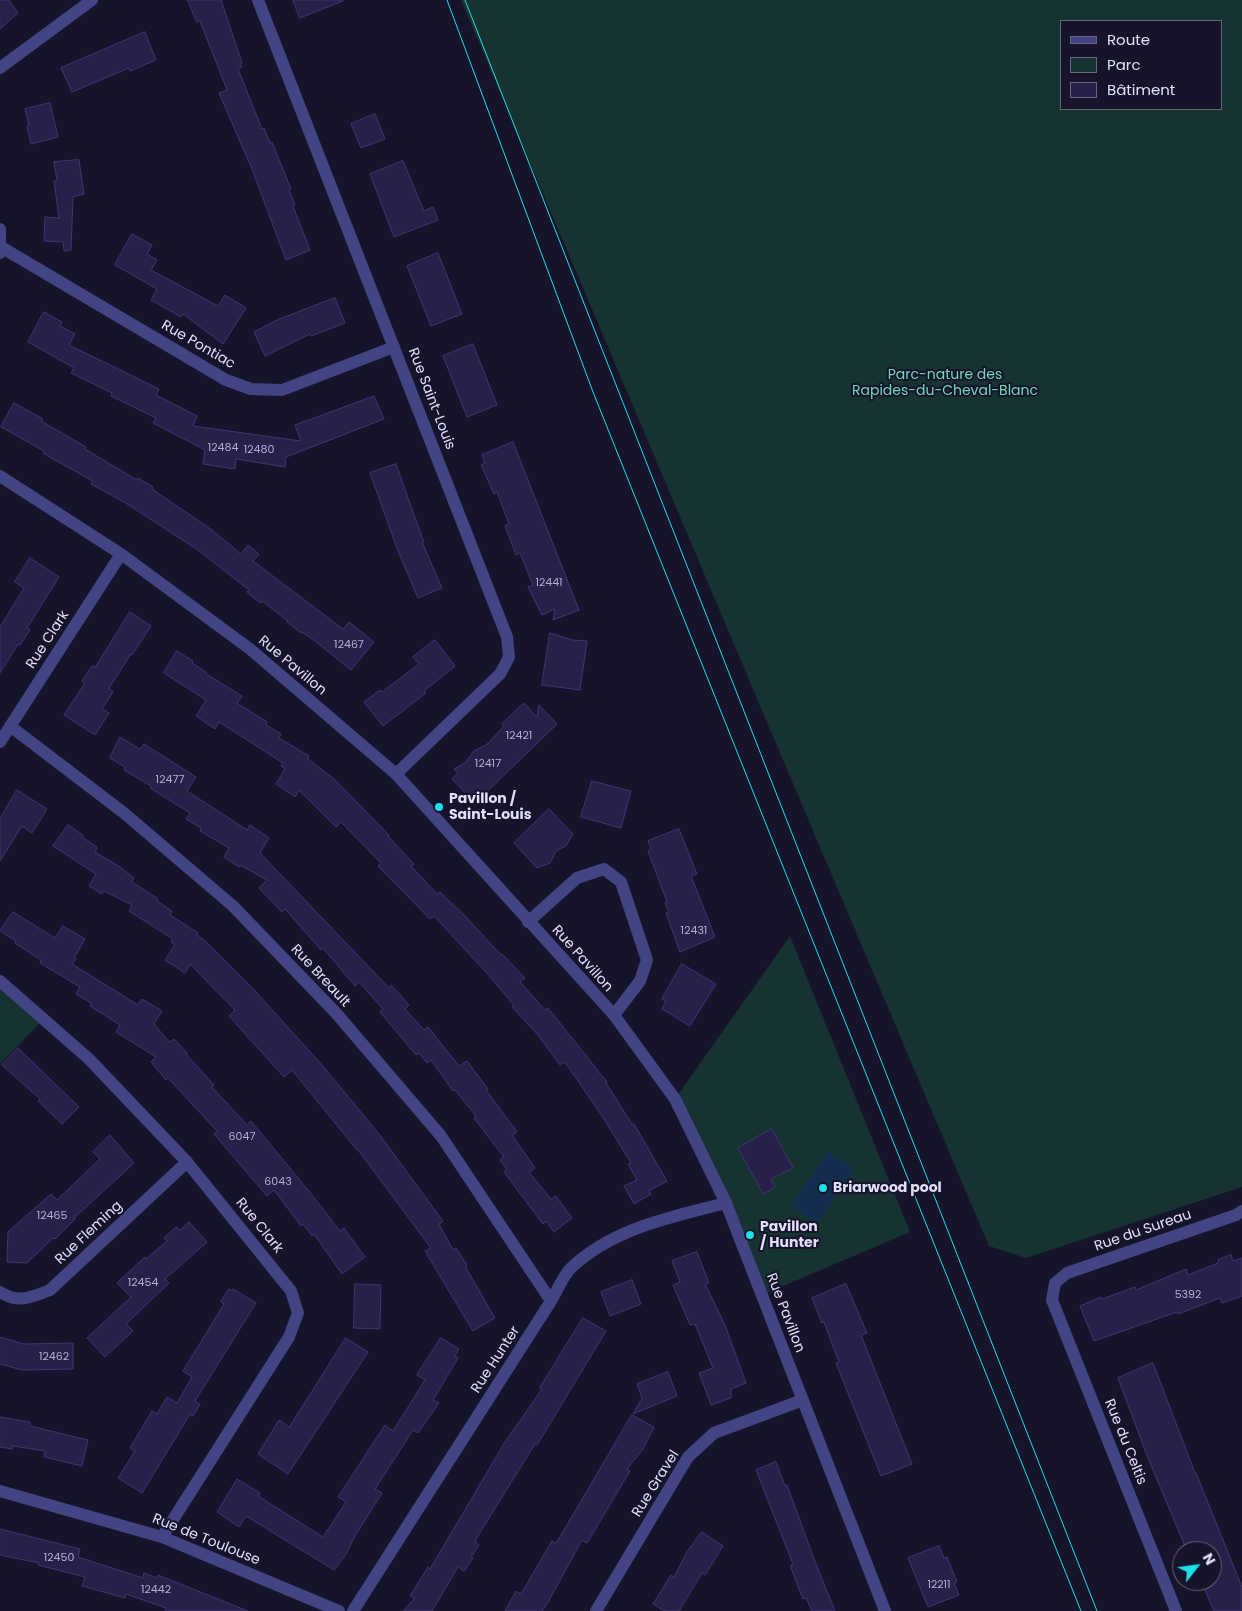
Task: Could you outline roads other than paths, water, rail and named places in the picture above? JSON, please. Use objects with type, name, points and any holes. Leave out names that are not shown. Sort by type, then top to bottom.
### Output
[{"type":"street","points":[[0,68],[92,0]]},
{"type":"street","name":"Rue Saint-Louis","points":[[258,0],[507,637],[509,657],[500,674],[396,774]]},
{"type":"street","points":[[0,228],[1,251]]},
{"type":"street","name":"Rue Pontiac","points":[[1,251],[226,380],[251,389],[282,390],[394,347]]},
{"type":"street","name":"Rue Pavillon","points":[[0,476],[121,554],[250,649],[396,774],[614,1016],[674,1099],[726,1203],[885,1611]]},
{"type":"street","name":"Rue Clark","points":[[0,742],[121,554]]},
{"type":"street","name":"Rue Breault","points":[[10,726],[124,813],[234,906],[336,1013],[440,1136],[551,1301]]},
{"type":"street","name":"Rue Pavillon","points":[[528,922],[577,878],[604,869],[621,882],[647,960],[640,981],[614,1016]]},
{"type":"street","name":"Rue Clark","points":[[0,981],[89,1059],[187,1162],[291,1290],[298,1313],[289,1337],[162,1537]]},
{"type":"street","name":"Rue Fleming","points":[[0,1292],[6,1296],[26,1300],[50,1290],[187,1162]]},
{"type":"street","name":"Rue Hunter","points":[[352,1611],[570,1269],[600,1246],[644,1225],[726,1203]]},
{"type":"street","name":"Rue du Sureau","points":[[1055,1283],[1067,1273],[1236,1215],[1242,1211]]},
{"type":"street","name":"Rue du Celtis","points":[[1055,1283],[1052,1300],[1176,1611]]},
{"type":"street","name":"Rue Gravel","points":[[598,1610],[688,1457],[714,1434],[803,1400]]},
{"type":"street","name":"Rue de Toulouse","points":[[0,1491],[162,1537],[339,1611]]},
{"type":"water","name":"Briarwood pool","points":[[828,1151],[854,1169],[817,1224],[791,1206]]},
{"type":"tram line","points":[[447,0],[593,392],[1081,1611]]},
{"type":"tram line","points":[[465,0],[1097,1611]]},
{"type":"place","name":"Pavillon / Saint-Louis","points":[[439,807]]},
{"type":"place","name":"Briarwood pool","points":[[823,1188]]},
{"type":"place","name":"Pavillon / Hunter","points":[[750,1235]]},
{"type":"park label","name":"Parc-nature des Rapides-du-Cheval-Blanc","points":[[945,384]]}]
